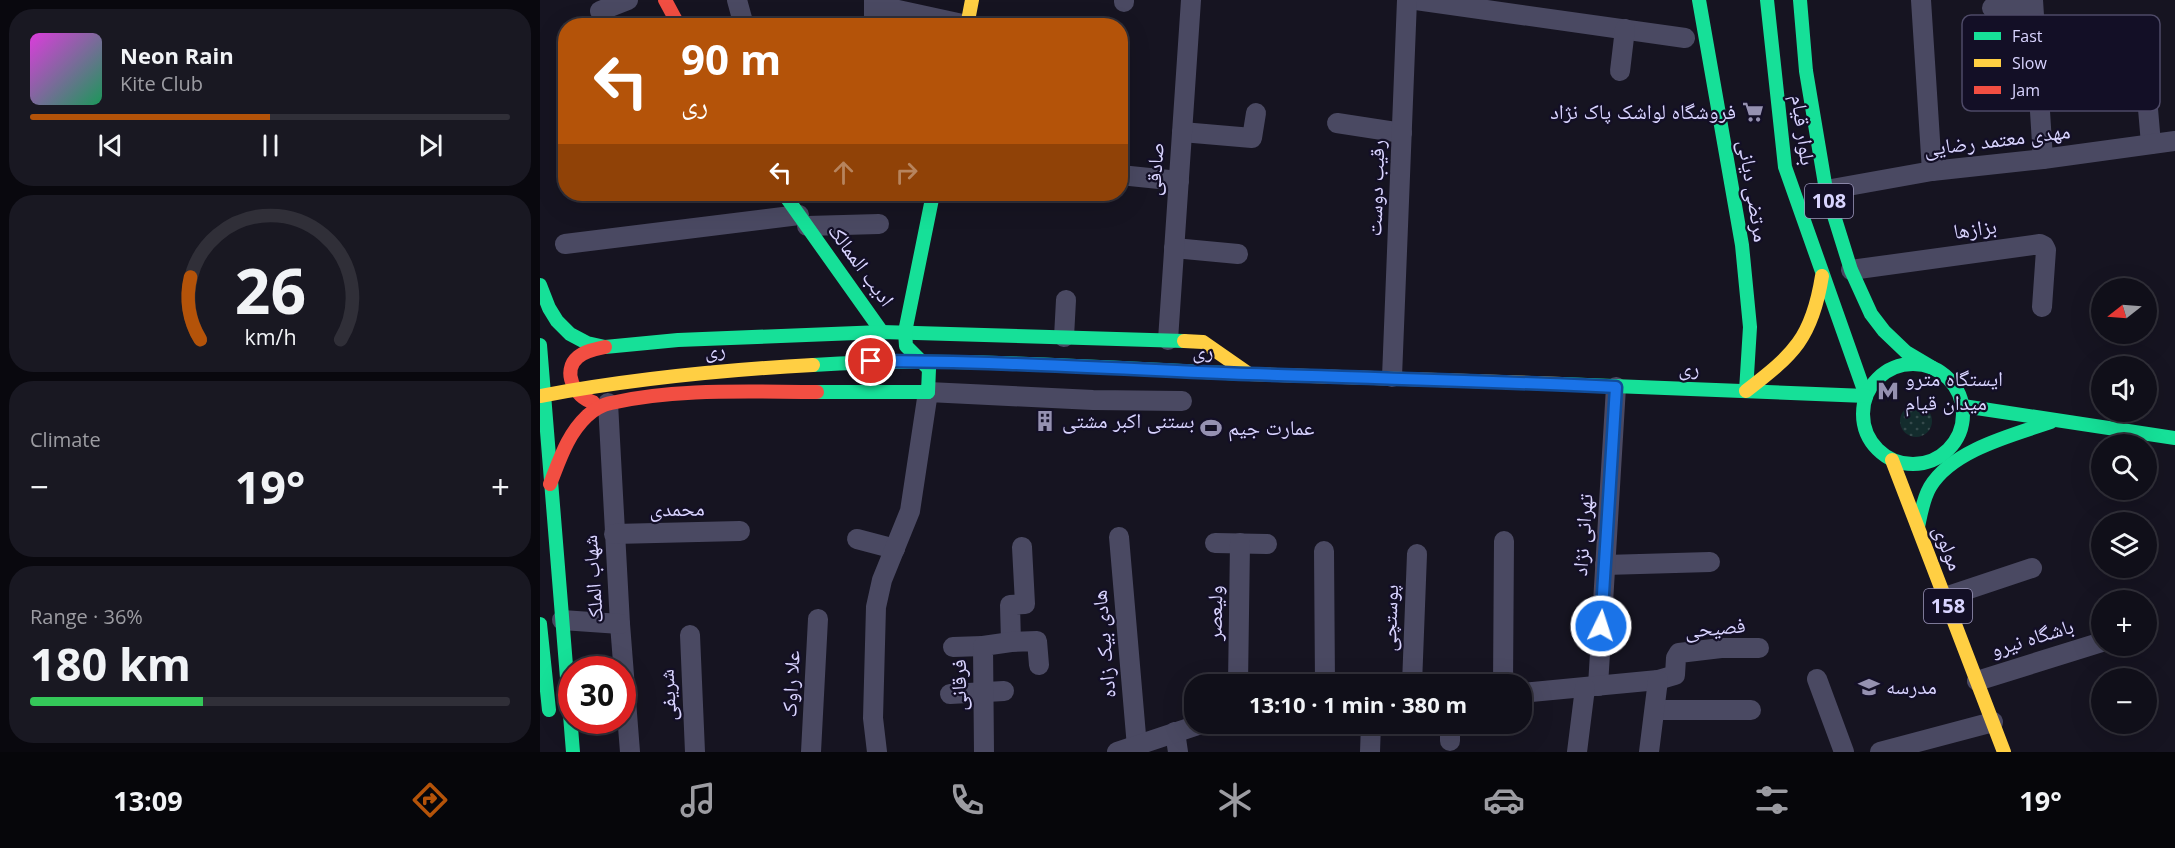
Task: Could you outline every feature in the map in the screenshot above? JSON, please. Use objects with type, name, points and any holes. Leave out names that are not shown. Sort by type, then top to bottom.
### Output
[{"type":"main road","points":[[665,0],[675,18]]},
{"type":"main road","points":[[968,18],[972,0]]},
{"type":"main road","name":"مرتضی دیانی","points":[[1699,0],[1734,198],[1746,289],[1750,329],[1746,391]]},
{"type":"main road","name":"بلوار قیام","points":[[1767,0],[1785,167],[1866,396]]},
{"type":"main road","name":"بلوار قیام","points":[[1800,0],[1806,71],[1826,190],[1851,270],[1871,314],[1884,331],[1906,352],[1933,368]]},
{"type":"main road","name":"ادیب الممالک","points":[[789,201],[882,332]]},
{"type":"main road","points":[[932,201],[905,332],[906,346],[929,369],[928,392],[727,392],[662,396],[608,403],[588,402],[580,398],[572,384],[571,370],[574,361],[582,355],[604,347],[678,340],[882,332],[905,332],[1168,340],[1203,342],[1249,374]]},
{"type":"main road","points":[[1746,391],[1780,364],[1806,336],[1818,306],[1822,276],[1829,280],[1838,280],[1851,270]]},
{"type":"main road","points":[[540,285],[549,308],[557,321],[570,334],[587,343],[604,347]]},
{"type":"main road","points":[[540,345],[573,752]]},
{"type":"main road","name":"ری","points":[[540,396],[592,386],[710,371],[871,361],[939,361],[1866,396]]},
{"type":"main road","points":[[1917,364],[1933,368],[1947,377],[1958,390],[1963,406],[1963,421],[1959,434],[1952,446],[1941,456],[1929,462],[1915,464],[1892,460],[1870,440],[1864,424],[1863,411],[1866,396],[1874,382],[1886,371],[1901,365],[1917,364]]},
{"type":"main road","points":[[550,484],[567,439],[588,415],[608,403]]},
{"type":"main road","points":[[1963,406],[2175,438]]},
{"type":"main road","points":[[1918,527],[1932,485],[1958,461],[2009,436],[2057,420]]},
{"type":"main road","name":"مولوی","points":[[1892,460],[2004,752]]},
{"type":"main road","points":[[540,624],[551,729]]},
{"type":"street","points":[[600,11],[628,0]]},
{"type":"street","points":[[737,0],[742,18]]},
{"type":"street","name":"صادقی","points":[[1168,340],[1191,0]]},
{"type":"street","name":"رقیب دوست","points":[[1392,377],[1407,0]]},
{"type":"street","points":[[1416,0],[1528,8],[1625,29],[1685,38]]},
{"type":"street","points":[[1921,0],[1932,171]]},
{"type":"street","points":[[874,3],[936,10],[953,18]]},
{"type":"street","points":[[1992,8],[2033,3]]},
{"type":"street","points":[[1620,71],[1625,29]]},
{"type":"street","points":[[2039,111],[2043,159]]},
{"type":"street","points":[[2148,111],[2151,144]]},
{"type":"street","points":[[1182,132],[1252,138],[1256,113]]},
{"type":"street","points":[[1337,123],[1402,133]]},
{"type":"street","name":"مهدی معتمد رضایی","points":[[1826,190],[1932,171],[2175,141]]},
{"type":"street","points":[[1128,176],[1179,181]]},
{"type":"street","points":[[564,244],[803,220],[879,224]]},
{"type":"street","name":"بزازها","points":[[1851,270],[2040,244],[2046,250],[2042,307]]},
{"type":"street","points":[[1174,249],[1239,254]]},
{"type":"street","points":[[1064,337],[1066,300]]},
{"type":"street","name":"تهرانی نژاد","points":[[1577,752],[1591,687],[1605,565],[1616,387]]},
{"type":"street","points":[[878,752],[873,718],[876,607],[882,580],[910,511],[928,392],[1093,400],[1182,401]]},
{"type":"street","name":"شهاب الملک","points":[[608,403],[614,534],[630,752]]},
{"type":"street","name":"محمدی","points":[[614,534],[740,531]]},
{"type":"street","name":"هادی بیک زاده","points":[[1119,537],[1128,750]]},
{"type":"street","points":[[857,538],[895,549]]},
{"type":"street","points":[[1503,674],[1504,541]]},
{"type":"street","points":[[1215,543],[1267,544]]},
{"type":"street","name":"ولیعصر","points":[[1238,674],[1240,543]]},
{"type":"street","points":[[1011,642],[1010,605],[1025,604],[1022,547]]},
{"type":"street","points":[[1324,551],[1324,674]]},
{"type":"street","name":"پوستچی","points":[[1412,674],[1417,554]]},
{"type":"street","points":[[1605,565],[1710,562]]},
{"type":"street","points":[[1945,597],[2032,568]]},
{"type":"street","name":"علا راوک","points":[[811,752],[818,619]]},
{"type":"street","points":[[562,620],[620,624]]},
{"type":"street","name":"شریفی","points":[[690,635],[695,752]]},
{"type":"street","name":"فرقانی","points":[[984,752],[983,646],[1037,641],[1039,665]]},
{"type":"street","name":"باشگاه نیرو","points":[[1977,681],[2091,645]]},
{"type":"street","points":[[953,647],[983,646]]},
{"type":"street","name":"فصیحی","points":[[1658,680],[1675,675],[1676,658],[1679,653],[1721,648],[1759,648]]},
{"type":"street","points":[[1817,679],[1844,752]]},
{"type":"street","points":[[1532,692],[1658,680],[1649,752]]},
{"type":"street","points":[[950,694],[1004,691]]},
{"type":"street","points":[[1654,710],[1751,710]]},
{"type":"street","points":[[1881,752],[1993,722]]},
{"type":"street","points":[[1128,750],[1184,729]]},
{"type":"street","points":[[1175,732],[1178,752]]},
{"type":"street","points":[[1370,752],[1371,734]]},
{"type":"green space","points":[[1916,405],[1928,409],[1932,421],[1928,433],[1916,437],[1904,433],[1900,421],[1904,409]]},
{"type":"traffic: fast","points":[[1699,0],[1742,245],[1750,327],[1746,391]]},
{"type":"traffic: fast","points":[[1767,0],[1785,167],[1866,396]]},
{"type":"traffic: fast","points":[[1800,0],[1806,71],[1826,190],[1851,270],[1871,314],[1884,331],[1906,352],[1933,368]]},
{"type":"traffic: fast","points":[[789,201],[882,332]]},
{"type":"traffic: fast","points":[[928,392],[929,369],[906,346],[905,332],[932,201]]},
{"type":"traffic: fast","points":[[540,285],[549,308],[557,321],[570,334],[587,343],[605,347],[678,340],[882,332],[1184,341]]},
{"type":"traffic: fast","points":[[540,345],[573,752]]},
{"type":"traffic: fast","points":[[813,365],[976,362],[1249,374]]},
{"type":"traffic: fast","points":[[1913,364],[1932,368],[1948,379],[1959,395],[1963,414],[1959,433],[1948,449],[1932,460],[1913,464],[1894,460],[1878,449],[1867,433],[1863,414],[1867,395],[1878,379],[1894,368],[1913,364]]},
{"type":"traffic: fast","points":[[1562,384],[1866,396]]},
{"type":"traffic: fast","points":[[817,392],[928,392]]},
{"type":"traffic: fast","points":[[1963,406],[2175,438]]},
{"type":"traffic: fast","points":[[1918,527],[1930,487],[1953,463],[1984,446],[2051,422]]},
{"type":"traffic: fast","points":[[540,624],[549,710]]},
{"type":"traffic: slow","points":[[969,18],[972,0]]},
{"type":"traffic: slow","points":[[1746,391],[1789,355],[1798,343],[1813,315],[1822,276]]},
{"type":"traffic: slow","points":[[1184,341],[1203,342],[1249,374],[1562,384]]},
{"type":"traffic: slow","points":[[540,396],[676,376],[813,365]]},
{"type":"traffic: slow","points":[[1892,460],[2004,752]]},
{"type":"traffic: jam","points":[[665,0],[675,18]]},
{"type":"traffic: jam","points":[[593,402],[576,390],[572,383],[571,369],[573,363],[581,355],[605,347]]},
{"type":"traffic: jam","points":[[550,484],[574,431],[589,414],[605,405],[636,398],[687,393],[817,392]]},
{"type":"place","name":"فروشگاه لواشک پاک نژاد","points":[[1753,112]]},
{"type":"place","name":"ایستگاه مترو میدان قیام","points":[[1888,391]]},
{"type":"place","name":"بستنی اکبر مشتی","points":[[1045,421]]},
{"type":"place","name":"عمارت جیم","points":[[1211,428]]},
{"type":"place","name":"مدرسه","points":[[1869,687]]},
{"type":"route","points":[[871,361],[939,361],[1616,387],[1601,626]]}]
